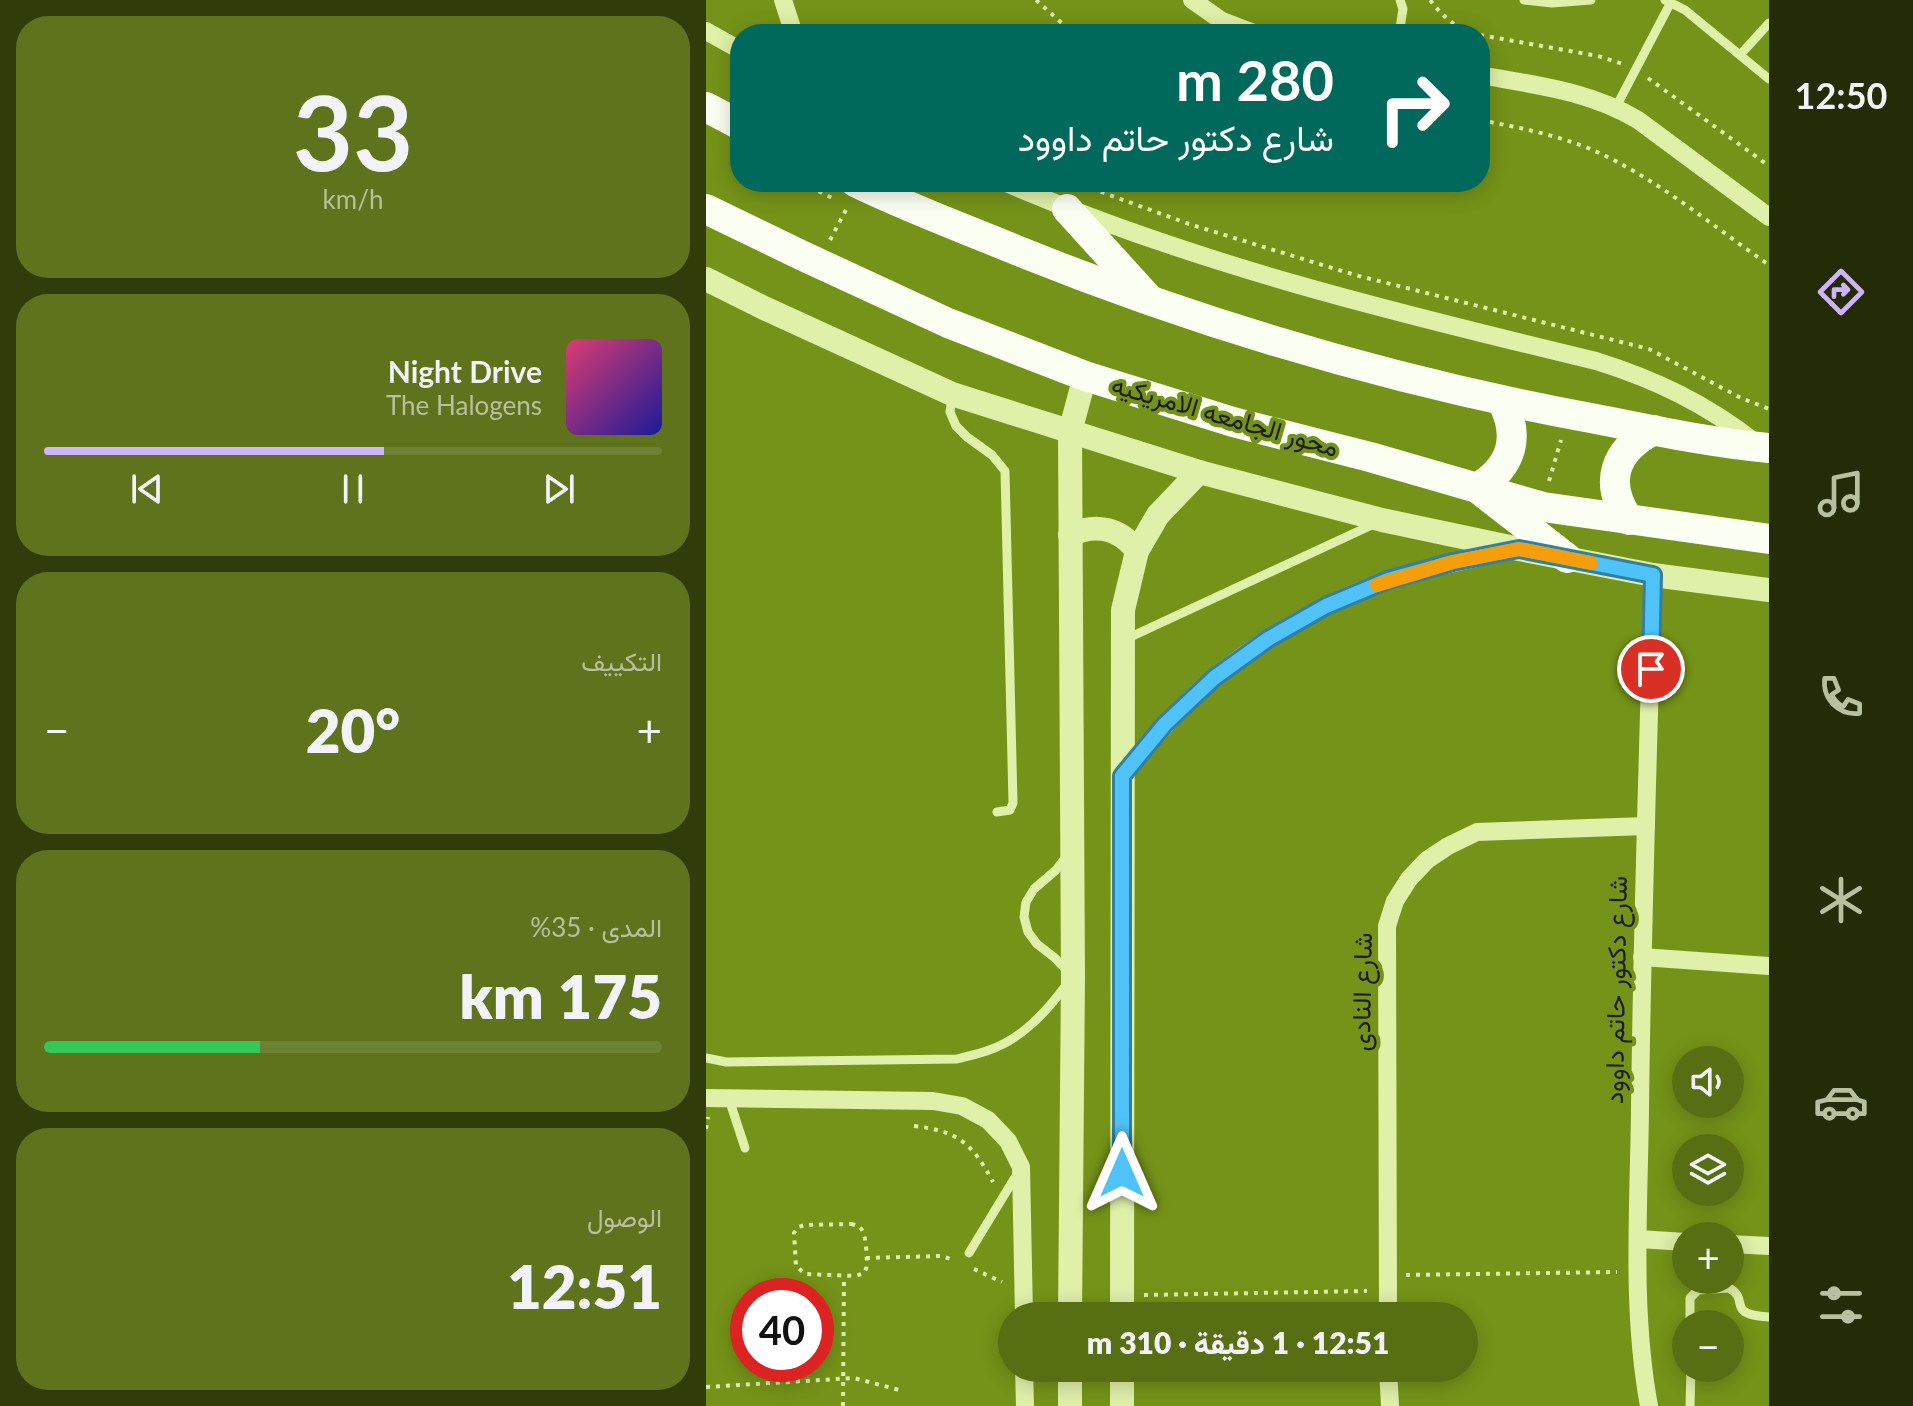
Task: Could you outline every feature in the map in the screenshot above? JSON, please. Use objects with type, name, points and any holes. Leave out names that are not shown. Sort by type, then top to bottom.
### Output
[{"type":"main road","points":[[706,107],[730,120]]},
{"type":"main road","points":[[857,192],[1152,302],[1282,344],[1502,401],[1765,448]]},
{"type":"main road","points":[[1071,196],[1152,302]]},
{"type":"main road","name":"محور الجامعه الامريكيه","points":[[706,209],[948,323],[1085,376],[1233,422],[1543,507],[1769,539]]},
{"type":"main road","points":[[1502,401],[1512,428],[1508,457],[1490,481],[1477,488],[1567,558]]},
{"type":"main road","points":[[1629,520],[1615,492],[1619,461],[1627,447],[1654,430]]},
{"type":"street","points":[[783,0],[791,24]]},
{"type":"street","points":[[1198,2],[1230,24]]},
{"type":"street","points":[[706,31],[730,44]]},
{"type":"street","points":[[1490,77],[1579,94],[1616,107],[1769,217]]},
{"type":"street","points":[[1071,196],[1199,255],[1332,295],[1632,372],[1700,404],[1765,448]]},
{"type":"street","points":[[706,279],[952,394],[1199,472],[1382,520],[1519,549],[1653,575],[1769,590]]},
{"type":"street","points":[[1070,1302],[1073,977],[1070,432],[1085,376]]},
{"type":"street","points":[[1122,1302],[1123,610],[1137,551],[1158,515],[1199,472]]},
{"type":"street","points":[[1070,535],[1081,530],[1104,528],[1124,537],[1137,551]]},
{"type":"street","points":[[1122,776],[1165,724],[1214,678],[1268,639],[1326,606],[1388,580],[1453,562],[1519,549]]},
{"type":"street","name":"شارع دكتور حاتم داوود","points":[[1649,1406],[1643,1373],[1638,1239],[1653,575]]},
{"type":"street","name":"شارع النادى","points":[[1388,1302],[1387,926],[1395,901],[1409,879],[1427,860],[1477,832],[1646,826]]},
{"type":"street","points":[[1642,957],[1769,966]]},
{"type":"street","points":[[706,1098],[933,1101],[962,1106],[988,1120],[1008,1141],[1021,1167],[1023,1302]]},
{"type":"street","points":[[1638,1239],[1672,1241]]},
{"type":"street","points":[[1744,1245],[1769,1246]]},
{"type":"street","points":[[1024,1382],[1025,1406]]},
{"type":"street","points":[[1070,1382],[1070,1406]]},
{"type":"street","points":[[1122,1382],[1122,1406]]},
{"type":"street","points":[[1389,1382],[1390,1406]]},
{"type":"lane","points":[[1400,0],[1403,9],[1401,24]]},
{"type":"lane","points":[[1524,0],[1552,3],[1591,0]]},
{"type":"lane","points":[[1616,107],[1668,1],[1685,10],[1769,79]]},
{"type":"lane","points":[[1740,55],[1769,23]]},
{"type":"lane","points":[[952,394],[950,412],[956,426],[992,455],[1005,471],[1013,803],[1010,810],[997,812]]},
{"type":"lane","points":[[1123,640],[1382,520]]},
{"type":"lane","points":[[706,1058],[726,1062],[957,1059],[992,1049],[1023,1031],[1050,1007],[1073,977],[1037,944],[1028,932],[1024,917],[1026,902],[1034,889],[1056,870],[1072,846]]},
{"type":"lane","points":[[729,1099],[745,1148]]},
{"type":"lane","points":[[969,1253],[1021,1167]]},
{"type":"lane","points":[[1690,1310],[1690,1298],[1698,1290],[1729,1288],[1739,1296],[1743,1310]]},
{"type":"lane","points":[[1744,1312],[1769,1317]]},
{"type":"lane","points":[[1690,1406],[1691,1382]]},
{"type":"path","points":[[1036,0],[1063,24]]},
{"type":"path","points":[[1430,0],[1453,24]]},
{"type":"path","points":[[1490,122],[1559,138],[1613,159],[1664,189],[1769,265]]},
{"type":"path","points":[[817,263],[853,192]]},
{"type":"path","points":[[1071,196],[1189,224],[1355,275],[1649,349],[1741,398],[1769,409]]},
{"type":"path","points":[[1543,507],[1568,414]]},
{"type":"path","points":[[914,1126],[938,1129],[960,1138],[1002,1198]]},
{"type":"path","points":[[851,1224],[865,1233],[866,1269],[861,1274],[844,1276],[805,1274],[800,1271],[796,1266],[794,1233],[798,1227],[851,1224]]},
{"type":"path","points":[[866,1258],[952,1258],[1023,1292]]},
{"type":"path","points":[[1168,1302],[1387,1283],[1638,1272]]},
{"type":"path","points":[[843,1406],[844,1276]]},
{"type":"path","points":[[706,1387],[854,1378],[903,1391]]},
{"type":"slow traffic","points":[[1377,585],[1453,562],[1519,549],[1591,563]]},
{"type":"route","points":[[1122,1173],[1122,776],[1165,724],[1214,678],[1268,639],[1326,606],[1388,580],[1453,562],[1519,549],[1653,575],[1651,669]]}]
